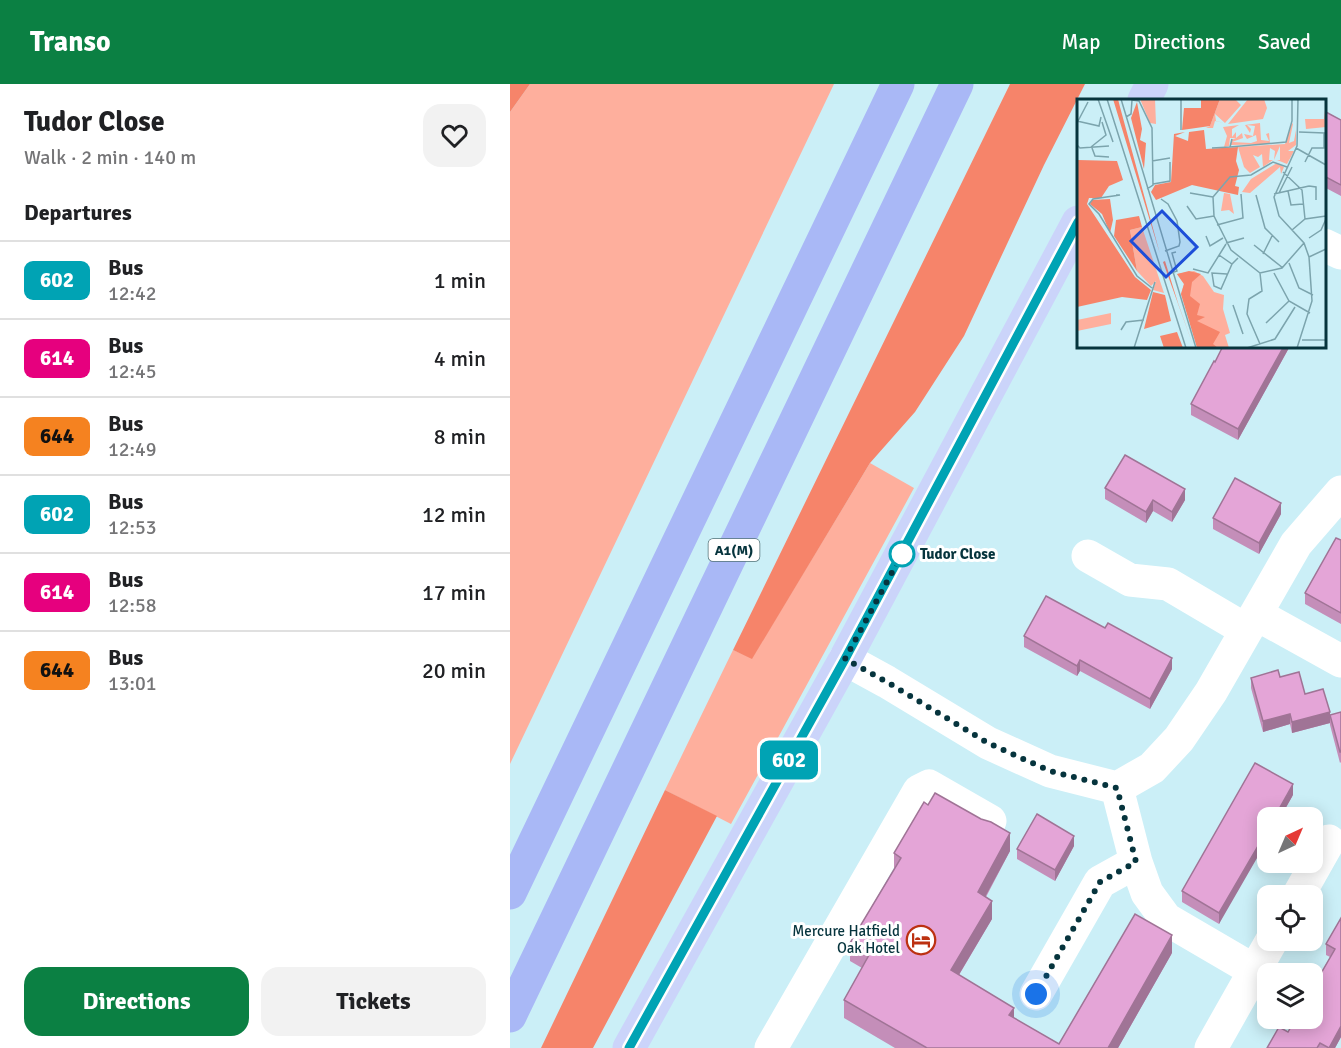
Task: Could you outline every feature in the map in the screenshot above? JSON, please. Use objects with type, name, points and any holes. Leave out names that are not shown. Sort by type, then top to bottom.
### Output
[{"type":"highway","points":[[510,892],[898,84]]},
{"type":"highway","name":"A1(M)","points":[[510,1016],[957,84]]},
{"type":"main road","points":[[1144,99],[1152,84]]},
{"type":"main road","points":[[635,1046],[1077,224]]},
{"type":"street","points":[[1326,246],[1341,253]]},
{"type":"street","points":[[845,659],[988,743],[1050,771],[1117,788],[1152,768],[1179,739],[1211,692],[1296,544],[1341,492]]},
{"type":"street","points":[[1088,556],[1130,580],[1168,584],[1341,661]]},
{"type":"street","points":[[771,1048],[919,791],[929,786],[990,821]]},
{"type":"street","points":[[1117,788],[1136,862],[1147,893],[1166,919],[1255,971]]},
{"type":"street","points":[[1304,885],[1329,841]]},
{"type":"street","points":[[1036,994],[1100,882],[1136,862]]},
{"type":"street","points":[[1211,1048],[1266,951]]},
{"type":"shaded area","points":[[510,84],[530,84],[510,112]]},
{"type":"shaded area","points":[[530,84],[834,84],[510,764],[510,112]]},
{"type":"shaded area","points":[[1010,84],[1085,84],[1044,165],[964,336],[915,412],[870,463],[752,659],[733,650]]},
{"type":"shaded area","points":[[870,463],[914,488],[731,824],[665,790],[733,650],[752,658]]},
{"type":"shaded area","points":[[665,790],[717,816],[593,1048],[541,1048]]},
{"type":"building","points":[[1326,112],[1341,120],[1341,185],[1326,177]]},
{"type":"building","points":[[1222,348],[1283,348],[1238,429],[1191,404]]},
{"type":"building","points":[[1125,455],[1185,489],[1172,512],[1153,500],[1146,512],[1105,488]]},
{"type":"building","points":[[1235,478],[1281,503],[1259,543],[1213,518]]},
{"type":"building","points":[[1336,538],[1341,540],[1341,613],[1305,593]]},
{"type":"building","points":[[1046,596],[1105,628],[1108,623],[1172,658],[1150,699],[1080,660],[1077,666],[1024,636]]},
{"type":"building","points":[[1278,670],[1280,677],[1299,672],[1305,694],[1323,689],[1330,712],[1292,722],[1290,714],[1263,721],[1251,678]]},
{"type":"building","points":[[1341,712],[1341,752],[1340,752],[1330,715]]},
{"type":"building","points":[[1255,763],[1293,784],[1280,807],[1257,807],[1257,848],[1219,913],[1182,891]]},
{"type":"building","name":"Mercure Hatfield Oak Hotel","points":[[935,793],[1010,833],[978,892],[992,901],[951,970],[1014,1008],[1009,1015],[1059,1044],[1135,914],[1172,935],[1108,1048],[927,1048],[844,1000],[869,955],[850,943],[901,858],[894,853],[924,802],[928,805]]},
{"type":"building","points":[[1037,814],[1074,836],[1055,870],[1017,849]]},
{"type":"building","points":[[1341,918],[1341,1026],[1329,1048],[1320,1043],[1317,1048],[1267,1048],[1278,1029],[1288,1032],[1290,1029],[1323,1029],[1323,970],[1335,949],[1326,944]]},
{"type":"bus line","name":"602","points":[[629,1048],[845,659],[1077,224]]},
{"type":"place","name":"Tudor Close","points":[[902,554]]},
{"type":"place","name":"Mercure Hatfield Oak Hotel","points":[[921,940]]},
{"type":"route","points":[[902,554],[845,659],[988,743],[1050,771],[1117,788],[1136,862],[1100,882],[1036,994]]}]
